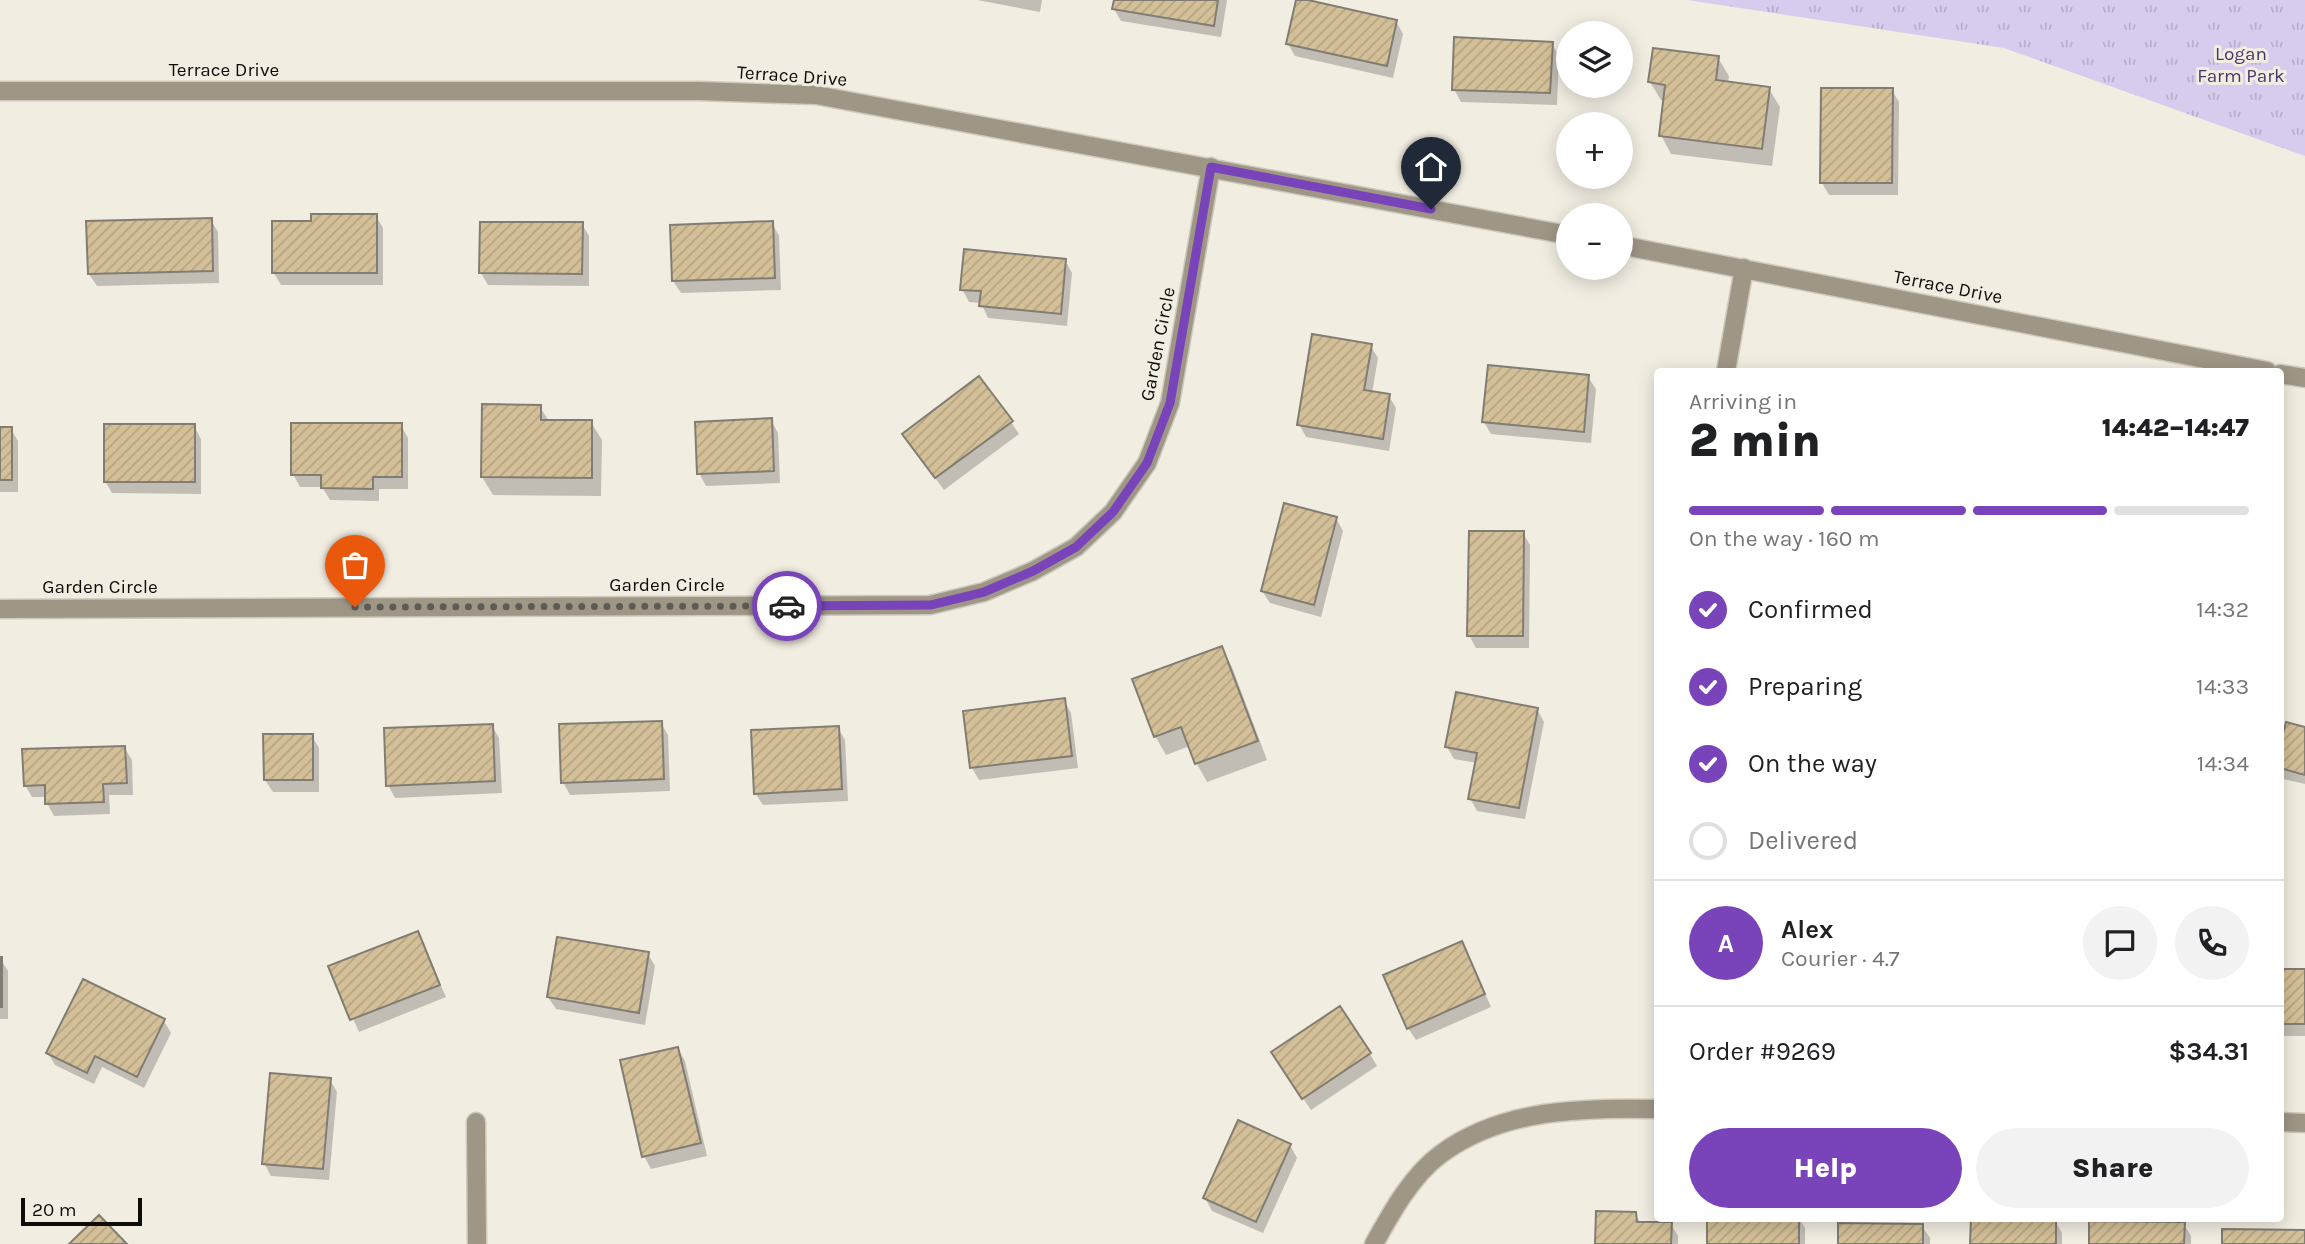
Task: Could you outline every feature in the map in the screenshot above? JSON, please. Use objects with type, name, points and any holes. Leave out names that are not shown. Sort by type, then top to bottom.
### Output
[{"type":"street","name":"Terrace Drive","points":[[0,91],[699,91],[816,95],[1556,233]]},
{"type":"street","name":"Garden Circle","points":[[0,609],[930,605],[984,592],[1033,571],[1076,547],[1113,512],[1147,463],[1170,403],[1211,167]]},
{"type":"street","name":"Terrace Drive","points":[[1633,247],[2252,368]]},
{"type":"street","points":[[1727,368],[1744,268]]},
{"type":"street","points":[[2284,375],[2305,378]]},
{"type":"street","points":[[1374,1244],[1415,1180],[1440,1155],[1475,1134],[1522,1117],[1587,1108],[1654,1109]]},
{"type":"street","points":[[476,1122],[477,1244]]},
{"type":"street","points":[[2284,1122],[2305,1123]]},
{"type":"green space","name":"Logan Farm Park","points":[[1687,0],[2305,0],[2305,156],[2004,48]]},
{"type":"building","points":[[1114,0],[1218,0],[1214,26],[1112,9]]},
{"type":"building","points":[[1296,0],[1308,0],[1397,20],[1387,66],[1286,44]]},
{"type":"building","points":[[1454,37],[1553,42],[1550,93],[1452,90]]},
{"type":"building","points":[[1653,48],[1719,56],[1716,80],[1770,87],[1762,149],[1659,136],[1665,85],[1648,82]]},
{"type":"building","points":[[1821,88],[1893,88],[1892,183],[1820,183]]},
{"type":"building","points":[[311,214],[377,214],[377,273],[272,273],[272,221],[311,221]]},
{"type":"building","points":[[212,218],[213,271],[88,274],[86,221]]},
{"type":"building","points":[[773,221],[775,278],[672,281],[670,225]]},
{"type":"building","points":[[480,222],[583,222],[582,274],[479,273]]},
{"type":"building","points":[[964,249],[1066,259],[1061,314],[979,306],[981,291],[960,290]]},
{"type":"building","points":[[1312,334],[1372,344],[1364,390],[1390,394],[1383,439],[1297,425]]},
{"type":"building","points":[[1488,365],[1589,375],[1584,432],[1482,422]]},
{"type":"building","points":[[979,376],[1013,421],[935,478],[902,434]]},
{"type":"building","points":[[482,404],[541,405],[541,420],[592,420],[592,478],[481,477]]},
{"type":"building","points":[[772,418],[774,471],[697,474],[695,422]]},
{"type":"building","points":[[291,423],[402,423],[402,477],[373,477],[373,489],[321,488],[321,475],[291,475]]},
{"type":"building","points":[[104,424],[195,424],[195,482],[104,482]]},
{"type":"building","points":[[0,427],[12,427],[12,480],[0,480]]},
{"type":"building","points":[[1284,503],[1337,517],[1314,605],[1261,591]]},
{"type":"building","points":[[1469,531],[1524,531],[1523,636],[1467,636]]},
{"type":"building","points":[[1222,646],[1258,741],[1195,764],[1181,727],[1154,737],[1132,679]]},
{"type":"building","points":[[1456,692],[1538,708],[1519,808],[1468,799],[1477,753],[1445,747]]},
{"type":"building","points":[[1065,698],[1072,756],[970,768],[963,711]]},
{"type":"building","points":[[662,721],[664,779],[561,783],[559,724]]},
{"type":"building","points":[[2286,722],[2305,727],[2305,775],[2284,769]]},
{"type":"building","points":[[493,724],[495,781],[386,786],[384,728]]},
{"type":"building","points":[[839,726],[842,789],[754,794],[751,730]]},
{"type":"building","points":[[263,734],[313,734],[313,780],[264,780]]},
{"type":"building","points":[[125,746],[127,783],[103,784],[104,802],[45,804],[45,785],[24,786],[22,749]]},
{"type":"building","points":[[418,931],[440,985],[350,1020],[328,966]]},
{"type":"building","points":[[557,937],[649,952],[639,1013],[547,997]]},
{"type":"building","points":[[1462,941],[1485,994],[1407,1029],[1383,975]]},
{"type":"building","points":[[2,957],[2,1007],[0,1007]]},
{"type":"building","points":[[2284,969],[2305,969],[2305,1024],[2284,1024]]},
{"type":"building","points":[[83,979],[165,1019],[137,1077],[95,1056],[87,1073],[46,1053]]},
{"type":"building","points":[[1340,1006],[1371,1053],[1302,1099],[1271,1052]]},
{"type":"building","points":[[678,1047],[701,1143],[642,1157],[620,1060]]},
{"type":"building","points":[[270,1073],[331,1078],[323,1169],[262,1164]]},
{"type":"building","points":[[1238,1120],[1291,1144],[1256,1222],[1203,1198]]},
{"type":"building","points":[[1596,1211],[1636,1212],[1637,1222],[1672,1222],[1671,1244],[1595,1244]]},
{"type":"building","points":[[99,1215],[127,1244],[69,1244]]},
{"type":"building","points":[[1707,1222],[1799,1222],[1799,1244],[1707,1244]]},
{"type":"building","points":[[1971,1222],[2056,1222],[2056,1244],[1970,1244]]},
{"type":"building","points":[[2089,1222],[2185,1222],[2184,1244],[2089,1244]]},
{"type":"building","points":[[1838,1223],[1923,1224],[1923,1244],[1838,1244]]},
{"type":"building","points":[[2222,1229],[2305,1230],[2305,1244],[2222,1244]]},
{"type":"way so far","points":[[355,607],[787,606]]},
{"type":"route","points":[[787,606],[930,605],[984,592],[1033,571],[1076,547],[1113,512],[1147,463],[1170,403],[1211,167],[1431,209]]}]
